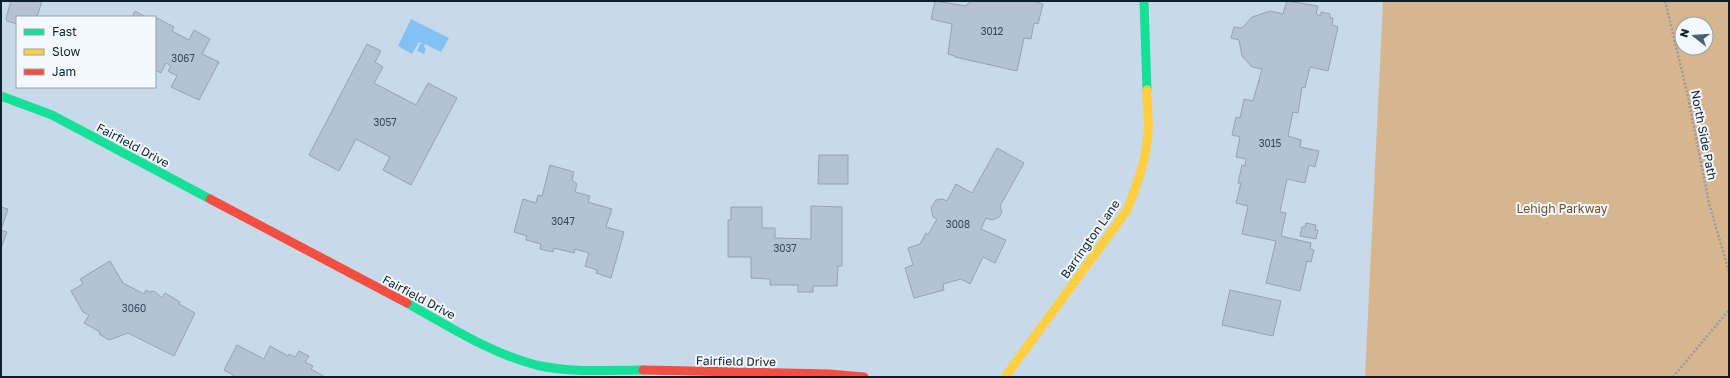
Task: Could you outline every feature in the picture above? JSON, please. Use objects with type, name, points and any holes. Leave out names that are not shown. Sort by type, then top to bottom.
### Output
[{"type":"street","name":"Barrington Lane","points":[[1006,377],[1126,210],[1140,180],[1147,148],[1148,132],[1144,1]]},
{"type":"street","name":"Fairfield Drive","points":[[1,96],[52,115],[500,353],[537,365],[568,369],[829,374],[864,377]]},
{"type":"path","name":"North Side Path","points":[[1666,1],[1687,92],[1709,203],[1729,272]]},
{"type":"path","points":[[1673,377],[1729,310]]},
{"type":"green space","name":"Lehigh Parkway","points":[[1383,1],[1729,1],[1729,377],[1365,377]]},
{"type":"water","points":[[411,19],[449,38],[441,52],[425,44],[424,47],[426,48],[424,54],[417,51],[420,44],[423,44],[419,42],[412,54],[398,46]]},
{"type":"building","points":[[11,1],[42,1],[37,16],[16,16],[16,24],[7,21],[6,18]]},
{"type":"building","points":[[935,1],[966,6],[970,1],[1033,1],[1043,4],[1038,24],[1034,23],[1031,39],[1024,38],[1017,71],[955,57],[948,54],[952,24],[931,19]]},
{"type":"building","points":[[1287,1],[1318,6],[1316,14],[1321,16],[1321,12],[1330,14],[1330,18],[1333,18],[1332,25],[1338,27],[1328,71],[1310,67],[1305,88],[1302,87],[1298,113],[1293,112],[1288,136],[1301,140],[1300,147],[1319,151],[1315,167],[1309,165],[1305,183],[1287,179],[1280,212],[1286,213],[1281,236],[1311,243],[1310,249],[1314,250],[1311,262],[1307,261],[1300,291],[1266,283],[1276,241],[1242,234],[1248,206],[1236,203],[1241,183],[1238,183],[1242,165],[1245,166],[1246,159],[1236,157],[1240,137],[1232,135],[1236,117],[1240,118],[1244,99],[1253,101],[1262,69],[1252,67],[1242,56],[1239,40],[1231,38],[1234,27],[1242,28],[1252,17],[1270,11],[1283,14]]},
{"type":"building","points":[[135,11],[144,16],[132,16]]},
{"type":"building","points":[[157,18],[174,27],[172,31],[189,40],[194,30],[210,39],[202,54],[219,62],[199,100],[171,87],[177,76],[168,71],[171,66],[166,63],[161,73],[156,70]]},
{"type":"building","points":[[367,44],[381,51],[375,62],[383,67],[374,83],[416,105],[428,83],[457,98],[411,185],[383,170],[390,157],[356,139],[339,171],[309,155]]},
{"type":"building","points":[[997,148],[1024,163],[1000,206],[1002,212],[999,217],[992,220],[986,218],[981,229],[1006,240],[995,263],[983,257],[970,284],[961,279],[943,284],[944,290],[914,298],[905,268],[913,265],[908,248],[920,244],[926,233],[928,235],[937,219],[933,217],[931,208],[936,200],[943,199],[947,201],[956,184],[972,193]]},
{"type":"building","points":[[819,155],[848,155],[848,184],[818,184]]},
{"type":"building","points":[[550,165],[574,172],[572,180],[577,184],[575,192],[590,196],[588,202],[612,209],[606,227],[624,232],[611,278],[596,273],[597,270],[585,266],[589,253],[575,249],[574,253],[554,248],[553,252],[540,249],[541,244],[526,240],[527,236],[514,232],[523,199],[536,203],[538,195],[542,196]]},
{"type":"building","points":[[811,206],[842,207],[842,266],[838,266],[837,286],[813,286],[813,292],[798,292],[798,285],[770,285],[770,279],[751,278],[751,257],[728,257],[728,220],[731,220],[731,207],[762,207],[762,228],[775,228],[775,238],[811,239]]},
{"type":"building","points":[[1,207],[8,209],[1,230]]},
{"type":"building","points":[[1306,223],[1316,225],[1315,230],[1318,230],[1316,239],[1300,236],[1302,227],[1305,227]]},
{"type":"building","points":[[1,230],[7,232],[1,248]]},
{"type":"building","points":[[110,261],[123,283],[144,294],[146,290],[150,292],[154,291],[162,298],[165,293],[180,302],[179,304],[195,313],[174,356],[128,333],[109,340],[99,334],[100,332],[84,323],[89,315],[83,312],[71,291],[83,284],[80,279]]},
{"type":"building","points":[[1230,290],[1281,301],[1273,336],[1222,325]]},
{"type":"building","points":[[237,345],[264,359],[270,346],[288,356],[289,354],[295,357],[299,351],[309,356],[305,362],[313,366],[311,369],[325,377],[236,377],[224,370]]},
{"type":"traffic: fast","points":[[1144,1],[1147,90]]},
{"type":"traffic: fast","points":[[1,96],[52,115],[210,199]]},
{"type":"traffic: fast","points":[[407,303],[454,330],[486,346],[519,360],[536,365],[549,368],[576,370],[643,370]]},
{"type":"traffic: slow","points":[[1005,377],[1127,210],[1140,172],[1147,143],[1147,90]]},
{"type":"traffic: jam","points":[[210,199],[407,303]]},
{"type":"traffic: jam","points":[[643,370],[829,374],[864,377]]}]
